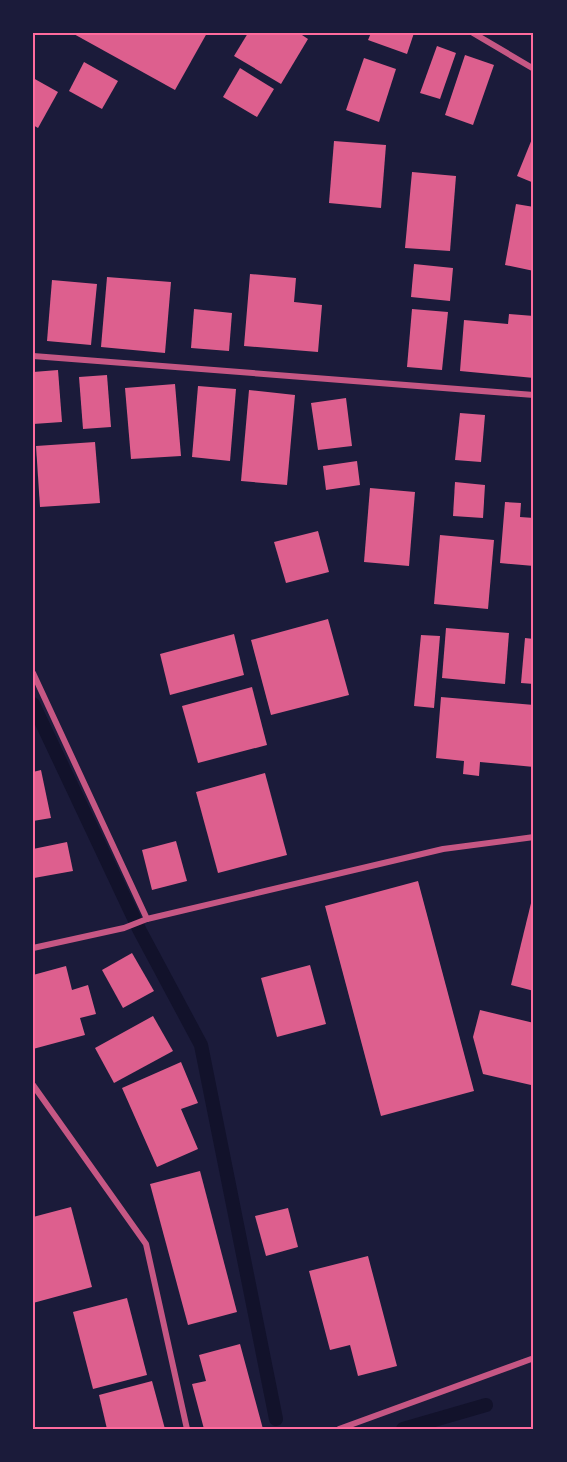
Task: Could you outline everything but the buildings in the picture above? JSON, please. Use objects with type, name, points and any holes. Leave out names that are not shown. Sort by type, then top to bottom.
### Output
[{"type":"street","points":[[473,33],[534,69]]},
{"type":"street","points":[[33,356],[534,395]]},
{"type":"street","points":[[33,673],[147,919]]},
{"type":"street","points":[[33,948],[124,928],[147,919],[443,849],[534,837]]},
{"type":"street","points":[[33,1085],[146,1244],[187,1429]]},
{"type":"street","points":[[339,1429],[534,1358]]},
{"type":"waterway","points":[[33,704],[140,931],[201,1045],[276,1419]]},
{"type":"waterway","points":[[403,1429],[486,1405]]}]
